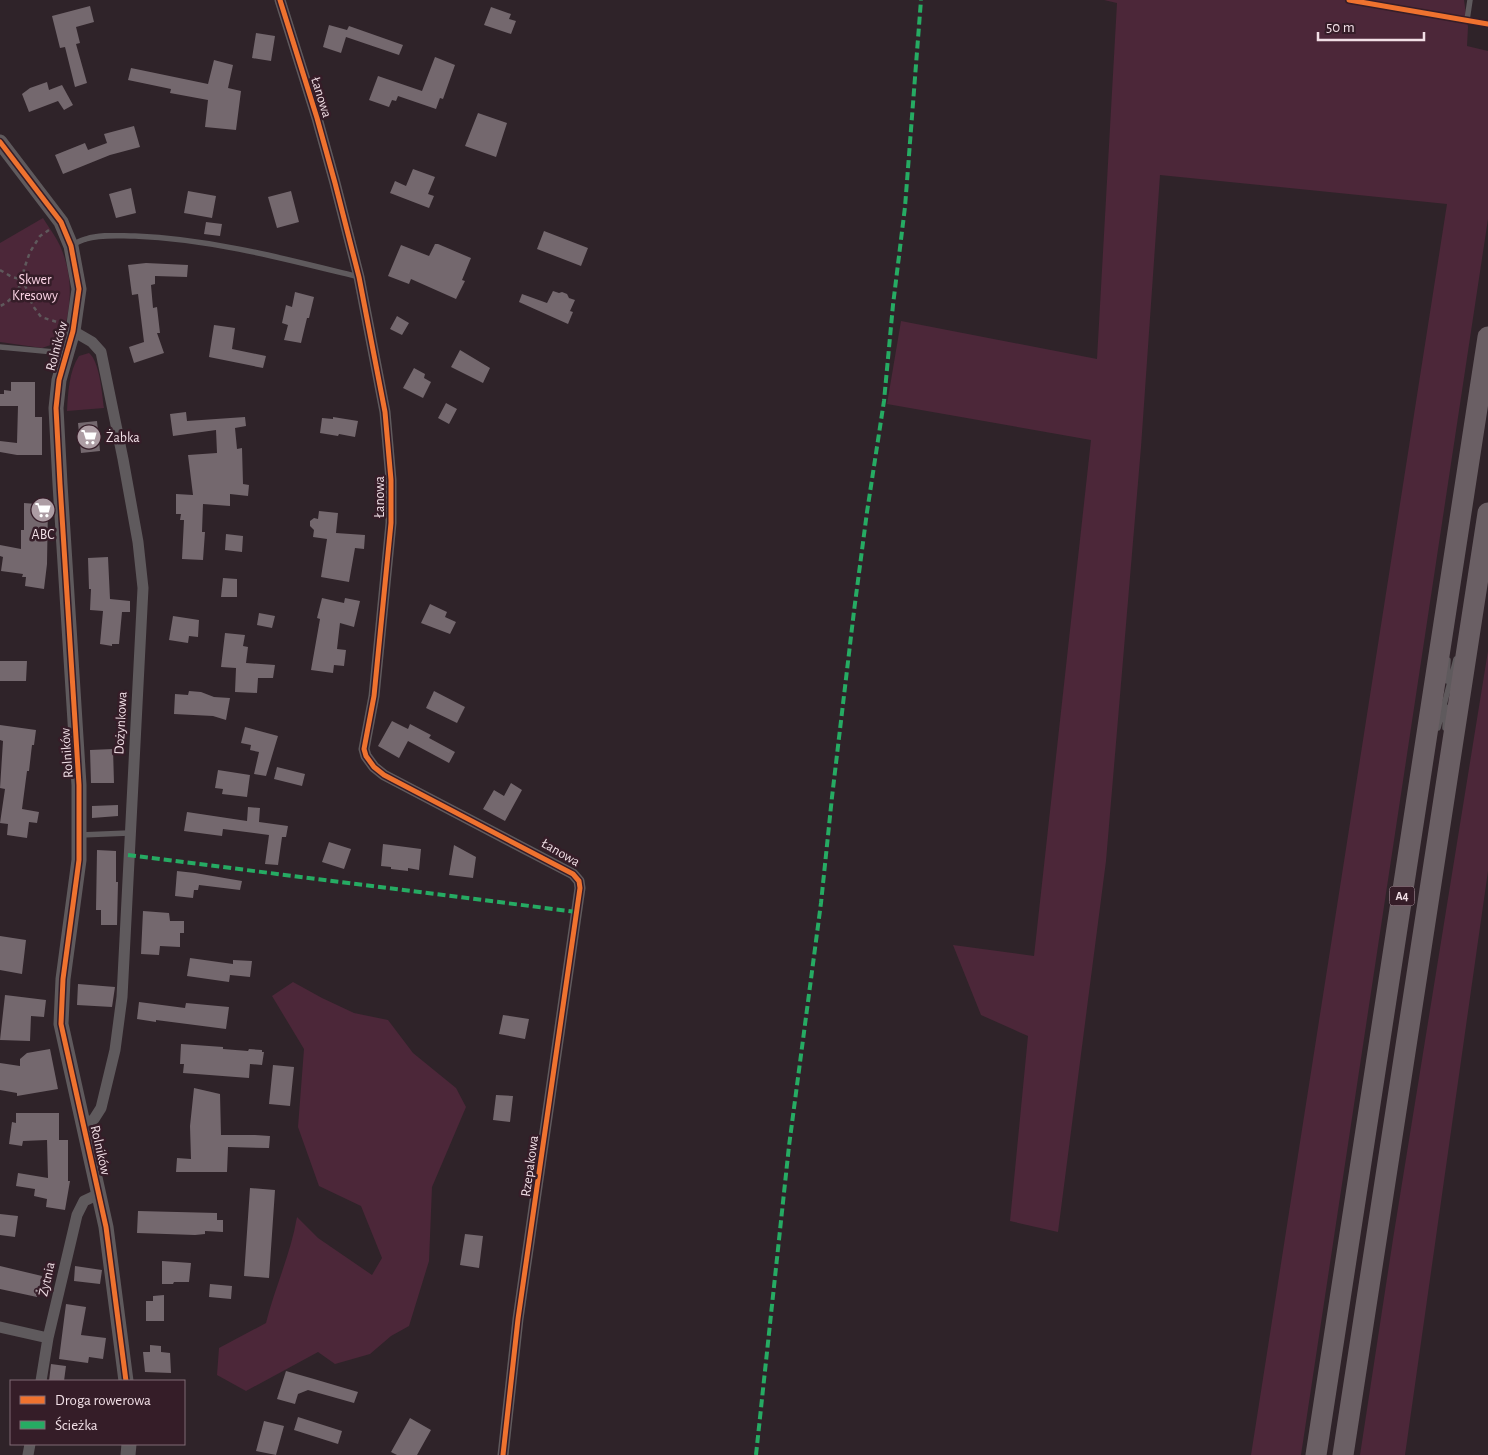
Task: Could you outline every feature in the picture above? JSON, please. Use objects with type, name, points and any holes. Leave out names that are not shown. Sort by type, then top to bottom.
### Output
[{"type":"highway","name":"A4","points":[[1316,1455],[1488,337]]},
{"type":"highway","name":"A4","points":[[1343,1455],[1488,513]]},
{"type":"street","name":"Łanowa","points":[[280,0],[317,118],[359,277],[385,412],[391,480],[391,523],[374,696],[365,742],[366,756],[374,768],[384,775],[573,874],[579,881]]},
{"type":"street","name":"Rolników","points":[[0,142],[61,222],[71,246],[79,289],[68,328],[66,353],[57,394],[57,431],[79,785],[80,835],[79,860],[61,1013],[63,1038],[110,1247],[126,1380]]},
{"type":"street","name":"Dożynkowa","points":[[68,328],[92,342],[101,352],[142,565],[143,588],[119,1026],[102,1108],[94,1119],[84,1126]]},
{"type":"street","name":"Rzepakowa","points":[[502,1455],[518,1319],[580,888],[579,881]]},
{"type":"street","name":"Żytnia","points":[[40,1380],[48,1338],[77,1215],[84,1202],[99,1194]]},
{"type":"street","points":[[0,1327],[48,1338]]},
{"type":"lane","points":[[1349,0],[1488,24]]},
{"type":"lane","points":[[1467,20],[1470,0]]},
{"type":"lane","points":[[71,246],[95,236],[154,237],[286,259],[359,277]]},
{"type":"lane","points":[[0,347],[66,353]]},
{"type":"lane","points":[[1450,628],[1453,563]]},
{"type":"lane","points":[[1463,631],[1479,568]]},
{"type":"lane","points":[[1437,730],[1458,649]]},
{"type":"lane","points":[[1445,731],[1448,656]]},
{"type":"lane","points":[[1414,822],[1430,758]]},
{"type":"lane","points":[[1440,824],[1443,759]]},
{"type":"lane","points":[[80,835],[129,833]]},
{"type":"path","points":[[0,306],[6,304],[17,291],[23,280],[24,269],[30,252],[40,236],[50,229]]},
{"type":"path","points":[[0,270],[12,277],[23,280]]},
{"type":"path","points":[[23,280],[33,306],[41,317],[68,328]]},
{"type":"green space","points":[[1104,0],[1464,0],[1468,27],[1467,46],[1488,51],[1488,219],[1301,1455],[1251,1455],[1447,204],[1160,175],[1141,447],[1106,861],[1058,1232],[1010,1221],[1028,1036],[981,1015],[953,945],[1034,956],[1091,440],[887,404],[901,321],[1097,359],[1117,3]]},
{"type":"green space","name":"Skwer Kresowy","points":[[43,218],[59,244],[65,260],[70,284],[69,306],[62,341],[42,348],[0,342],[0,243]]},
{"type":"green space","points":[[89,353],[96,363],[104,408],[67,411],[73,368],[79,356]]},
{"type":"green space","points":[[1488,651],[1488,871],[1405,1455],[1360,1455],[1393,1239]]},
{"type":"green space","points":[[293,982],[354,1013],[388,1020],[413,1053],[456,1088],[466,1107],[432,1187],[429,1261],[409,1326],[391,1336],[370,1354],[335,1364],[318,1352],[246,1391],[217,1375],[219,1348],[266,1323],[291,1244],[297,1217],[318,1238],[372,1275],[382,1258],[361,1206],[319,1186],[298,1127],[304,1049],[272,996]]},
{"type":"building","points":[[90,6],[94,22],[76,27],[80,43],[76,44],[87,83],[75,87],[65,47],[60,48],[52,16]]},
{"type":"building","points":[[491,7],[511,14],[509,19],[516,21],[511,34],[484,25]]},
{"type":"building","points":[[329,25],[347,30],[349,26],[403,45],[399,55],[346,37],[341,53],[323,47]]},
{"type":"building","points":[[256,33],[275,36],[271,61],[252,58]]},
{"type":"building","points":[[435,57],[455,65],[443,99],[440,98],[436,109],[398,96],[396,101],[392,100],[389,107],[369,100],[378,76],[422,91]]},
{"type":"building","points":[[214,60],[233,65],[228,88],[241,91],[236,130],[205,127],[208,100],[170,93],[171,89],[128,80],[131,68],[208,84]]},
{"type":"building","points":[[47,82],[49,90],[62,85],[73,105],[64,110],[58,101],[29,112],[22,94],[30,88]]},
{"type":"building","points":[[478,113],[507,123],[496,157],[465,146]]},
{"type":"building","points":[[134,126],[140,147],[110,155],[63,174],[55,155],[85,143],[88,150],[107,143],[104,134]]},
{"type":"building","points":[[413,169],[435,177],[428,194],[434,196],[429,208],[390,193],[395,181],[406,186]]},
{"type":"building","points":[[131,188],[136,213],[116,218],[109,194]]},
{"type":"building","points":[[188,191],[216,196],[212,218],[184,213]]},
{"type":"building","points":[[291,191],[299,222],[277,228],[268,197]]},
{"type":"building","points":[[206,222],[222,224],[220,236],[204,234]]},
{"type":"building","points":[[544,231],[588,248],[581,266],[537,249]]},
{"type":"building","points":[[435,244],[471,258],[462,280],[465,281],[456,299],[411,279],[409,284],[388,276],[401,245],[429,256]]},
{"type":"building","points":[[146,263],[188,265],[187,277],[155,276],[155,284],[151,285],[153,308],[157,307],[160,333],[157,333],[164,353],[134,363],[129,347],[144,342],[138,294],[132,295],[128,265]]},
{"type":"building","points":[[553,291],[567,294],[569,298],[575,300],[570,311],[573,312],[568,324],[519,302],[522,294],[547,303]]},
{"type":"building","points":[[295,292],[314,297],[301,343],[284,340],[288,325],[282,323],[286,305],[292,307]]},
{"type":"building","points":[[397,316],[409,323],[402,335],[390,329]]},
{"type":"building","points":[[214,325],[235,328],[232,349],[266,356],[263,368],[209,357]]},
{"type":"building","points":[[460,350],[490,368],[483,383],[451,367]]},
{"type":"building","points":[[414,368],[425,374],[424,378],[431,382],[423,398],[403,388]]},
{"type":"building","points":[[11,382],[35,382],[35,417],[42,417],[42,455],[17,455],[0,452],[0,441],[17,443],[18,406],[0,406],[0,394],[4,394],[4,390],[11,391]]},
{"type":"building","points":[[446,403],[457,409],[449,424],[438,418]]},
{"type":"building","points":[[186,412],[187,421],[245,417],[246,426],[235,428],[237,449],[242,448],[243,484],[249,485],[248,496],[230,494],[230,506],[203,504],[202,532],[205,532],[203,560],[182,559],[184,520],[180,520],[181,514],[176,514],[176,494],[193,495],[188,455],[217,453],[216,430],[173,436],[170,414]]},
{"type":"building","points":[[333,417],[358,421],[355,437],[320,433],[322,418],[333,419]]},
{"type":"building","name":"Żabka","points":[[97,421],[100,451],[81,453],[78,423]]},
{"type":"building","points":[[24,503],[48,505],[47,564],[44,589],[25,586],[26,577],[22,577],[23,574],[1,571],[3,557],[0,556],[0,545],[21,549],[21,530],[24,530]]},
{"type":"building","points":[[319,511],[338,513],[336,533],[365,535],[364,549],[355,548],[349,582],[321,577],[327,539],[313,537],[314,530],[310,526],[310,521],[314,518],[318,519]]},
{"type":"building","points":[[226,534],[243,536],[242,552],[225,550]]},
{"type":"building","points":[[108,557],[110,599],[130,601],[130,612],[122,612],[119,644],[112,644],[112,646],[100,644],[103,611],[90,610],[91,589],[89,589],[88,558]]},
{"type":"building","points":[[223,578],[237,579],[237,597],[221,597]]},
{"type":"building","points":[[322,598],[344,603],[345,598],[360,601],[354,627],[340,623],[337,649],[346,650],[344,666],[334,665],[333,673],[311,670],[320,619],[317,618]]},
{"type":"building","points":[[430,604],[447,612],[445,617],[456,622],[450,634],[421,623]]},
{"type":"building","points":[[259,613],[275,616],[272,628],[257,625]]},
{"type":"building","points":[[173,616],[199,620],[198,637],[189,636],[188,643],[169,640]]},
{"type":"building","points":[[225,633],[245,635],[243,646],[248,647],[246,663],[275,665],[273,678],[258,678],[257,693],[235,692],[236,668],[221,667]]},
{"type":"building","points":[[0,661],[27,661],[26,681],[0,681]]},
{"type":"building","points":[[189,691],[201,692],[214,697],[230,698],[226,720],[213,716],[174,714],[175,694],[188,695]]},
{"type":"building","points":[[434,691],[465,707],[457,723],[426,708]]},
{"type":"building","points":[[392,721],[408,729],[410,724],[431,735],[429,738],[455,752],[449,763],[408,741],[399,758],[378,746]]},
{"type":"building","points":[[0,725],[36,730],[29,771],[27,771],[22,809],[39,812],[37,823],[29,822],[27,838],[7,835],[8,824],[0,823],[5,789],[0,788],[3,741],[0,740]]},
{"type":"building","points":[[245,727],[278,736],[266,776],[254,774],[259,752],[250,750],[251,745],[241,743]]},
{"type":"building","points":[[113,749],[114,783],[91,783],[90,750]]},
{"type":"building","points":[[277,767],[305,774],[302,786],[274,779]]},
{"type":"building","points":[[218,770],[250,775],[247,797],[222,794],[223,789],[215,788]]},
{"type":"building","points":[[511,783],[522,790],[505,821],[483,809],[494,790],[504,796]]},
{"type":"building","points":[[118,805],[118,816],[92,818],[92,806]]},
{"type":"building","points":[[248,807],[260,808],[259,822],[288,826],[286,837],[282,837],[278,865],[265,864],[269,835],[223,829],[222,836],[184,831],[187,812],[247,821]]},
{"type":"building","points":[[329,842],[351,849],[344,869],[322,862]]},
{"type":"building","points":[[383,844],[421,849],[419,870],[408,868],[408,871],[381,866]]},
{"type":"building","points":[[454,845],[476,857],[473,878],[449,875]]},
{"type":"building","points":[[97,850],[116,851],[116,882],[118,882],[117,925],[101,925],[101,910],[96,910]]},
{"type":"building","points":[[177,871],[242,881],[240,890],[199,885],[198,890],[194,890],[193,898],[175,896]]},
{"type":"building","points":[[143,911],[169,913],[170,921],[184,921],[184,933],[180,933],[180,947],[160,946],[159,955],[141,954]]},
{"type":"building","points":[[0,936],[26,940],[22,974],[0,970]]},
{"type":"building","points":[[190,958],[233,964],[233,960],[252,961],[250,977],[230,975],[229,982],[187,976]]},
{"type":"building","points":[[78,984],[115,987],[112,1007],[77,1005]]},
{"type":"building","points":[[5,995],[46,1000],[44,1017],[31,1016],[30,1041],[0,1040]]},
{"type":"building","points":[[139,1002],[185,1008],[186,1003],[229,1007],[226,1029],[137,1019]]},
{"type":"building","points":[[503,1015],[529,1019],[525,1039],[499,1034]]},
{"type":"building","points":[[181,1044],[248,1051],[249,1049],[262,1050],[264,1052],[262,1065],[250,1064],[249,1078],[183,1073],[184,1064],[180,1064]]},
{"type":"building","points":[[50,1049],[58,1089],[17,1096],[17,1093],[0,1090],[0,1063],[20,1066],[20,1059],[27,1053]]},
{"type":"building","points":[[273,1065],[294,1067],[290,1106],[269,1104]]},
{"type":"building","points":[[194,1088],[220,1094],[221,1135],[270,1136],[269,1148],[228,1147],[227,1172],[176,1172],[177,1158],[191,1159],[190,1126]]},
{"type":"building","points":[[496,1095],[513,1096],[510,1122],[493,1120]]},
{"type":"building","points":[[16,1113],[59,1113],[59,1140],[68,1140],[68,1181],[70,1181],[65,1210],[46,1207],[47,1199],[34,1196],[35,1189],[16,1186],[18,1173],[48,1178],[47,1140],[23,1141],[22,1146],[9,1144],[12,1122],[16,1123]]},
{"type":"building","points":[[250,1188],[275,1190],[269,1278],[244,1276]]},
{"type":"building","points":[[138,1211],[217,1213],[217,1220],[223,1220],[223,1232],[205,1231],[205,1234],[195,1235],[137,1233]]},
{"type":"building","points":[[0,1214],[18,1216],[15,1237],[0,1235]]},
{"type":"building","points":[[465,1234],[483,1236],[479,1268],[460,1265]]},
{"type":"building","points":[[162,1261],[191,1263],[189,1282],[162,1284]]},
{"type":"building","points":[[0,1266],[42,1276],[37,1297],[0,1289]]},
{"type":"building","points":[[75,1266],[102,1270],[100,1284],[74,1281]]},
{"type":"building","points":[[210,1284],[232,1286],[231,1299],[209,1297]]},
{"type":"building","points":[[164,1295],[164,1321],[146,1321],[146,1301],[153,1301],[153,1296]]},
{"type":"building","points":[[66,1304],[86,1307],[81,1335],[106,1338],[103,1359],[89,1357],[88,1363],[59,1359]]},
{"type":"building","points":[[150,1345],[161,1346],[161,1352],[170,1353],[171,1373],[145,1372],[143,1352],[150,1352]]},
{"type":"building","points":[[51,1364],[66,1366],[64,1380],[49,1380]]},
{"type":"building","points":[[286,1371],[358,1392],[354,1403],[308,1390],[298,1394],[295,1404],[277,1399]]},
{"type":"building","points":[[298,1417],[342,1431],[338,1444],[294,1430]]},
{"type":"building","points":[[410,1418],[431,1430],[417,1455],[397,1455],[391,1452]]},
{"type":"building","points":[[264,1421],[284,1426],[276,1455],[256,1451]]},
{"type":"marked path","points":[[756,1455],[789,1146],[821,903],[854,611],[884,401],[905,207],[921,0]]},
{"type":"marked path","points":[[128,855],[577,912]]},
{"type":"cycle path","points":[[280,0],[317,118],[359,277],[385,412],[391,480],[391,523],[374,696],[364,749],[366,756],[374,767],[384,775],[573,874],[579,881],[580,888],[518,1319],[503,1455]]},
{"type":"cycle path","points":[[1349,0],[1488,24]]},
{"type":"cycle path","points":[[0,142],[61,222],[71,246],[79,289],[73,331],[59,380],[56,408],[79,785],[79,860],[63,979],[61,1024],[106,1227],[126,1380]]},
{"type":"place","name":"Żabka","points":[[89,437]]},
{"type":"place","name":"ABC","points":[[43,510]]}]
